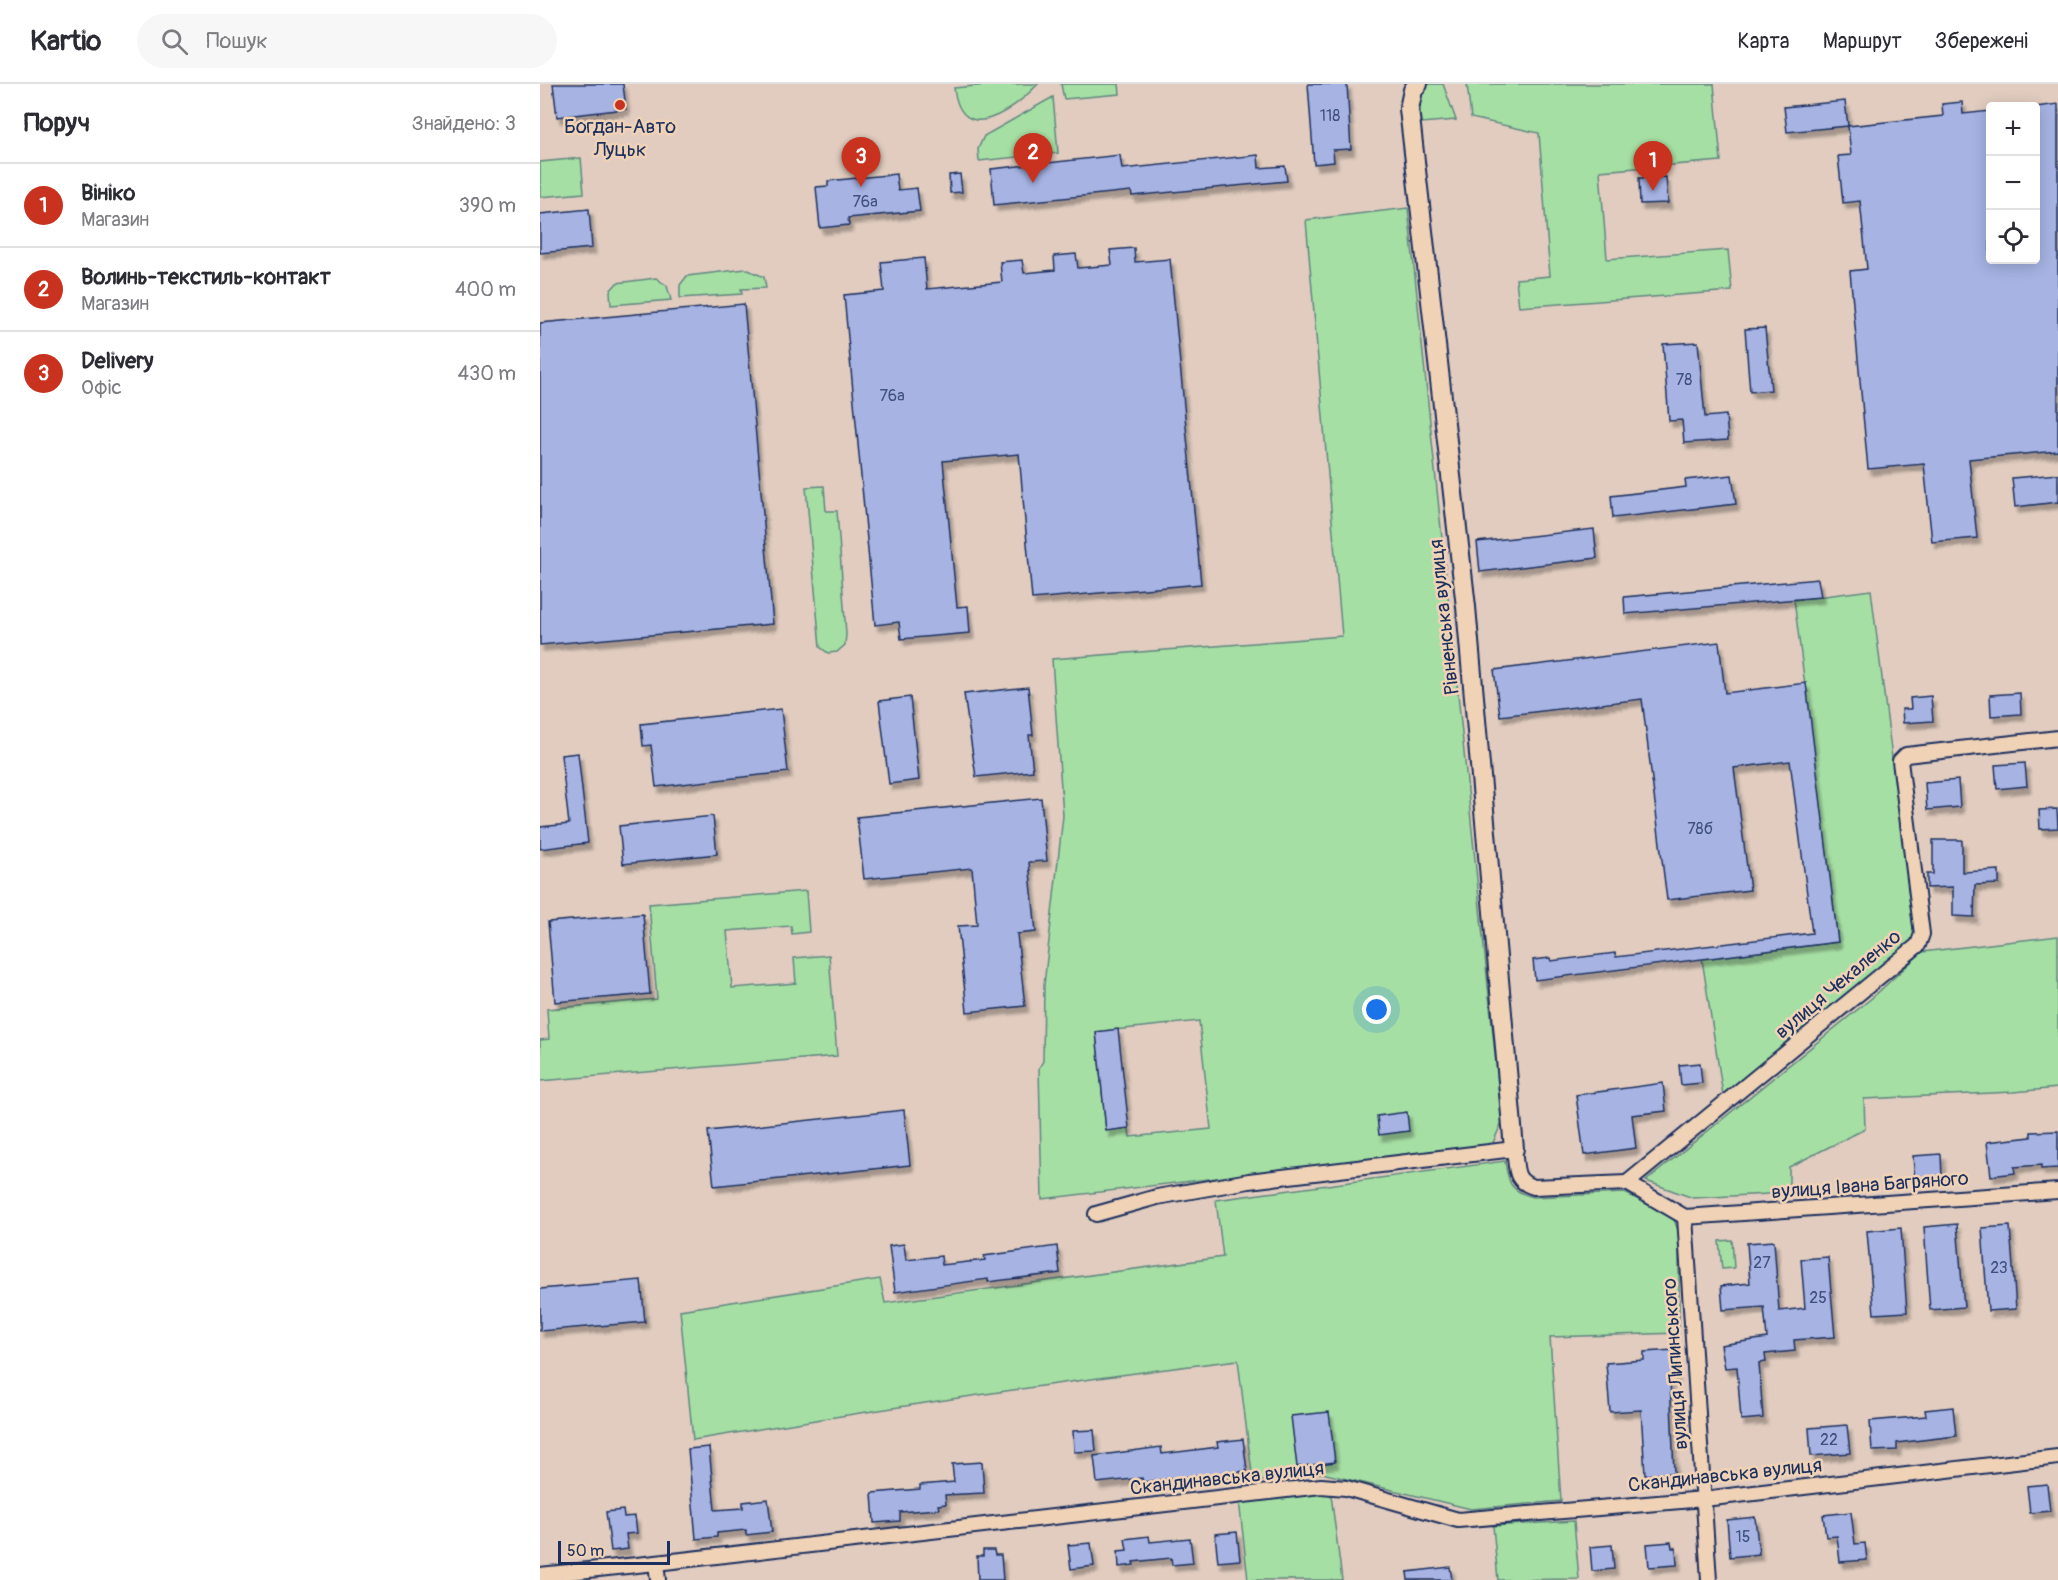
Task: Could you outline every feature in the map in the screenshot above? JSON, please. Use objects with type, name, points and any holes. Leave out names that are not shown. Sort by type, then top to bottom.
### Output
[{"type":"street","name":"Рівненська вулиця","points":[[1418,84],[1413,90],[1409,109],[1466,607],[1514,1149]]},
{"type":"street","name":"вулиця Чекаленко","points":[[1627,1183],[1918,945],[1922,934],[1900,760],[1906,755],[2058,738]]},
{"type":"street","points":[[1096,1214],[1157,1197],[1249,1181],[1514,1149],[1518,1176],[1525,1184],[1534,1187],[1627,1183],[1685,1217]]},
{"type":"street","name":"вулиця Івана Багряного","points":[[1685,1217],[2058,1191]]},
{"type":"street","name":"вулиця Липинського","points":[[1685,1217],[1709,1580]]},
{"type":"street","name":"Скандинавська вулиця","points":[[540,1575],[1321,1486],[1346,1488],[1458,1520],[1704,1498],[2058,1457]]},
{"type":"street","points":[[656,1563],[658,1580]]},
{"type":"green space","points":[[997,84],[1038,84],[1016,104],[1003,112],[978,120],[967,117],[959,106],[954,88]]},
{"type":"green space","points":[[1061,84],[1119,84],[1120,94],[1064,99]]},
{"type":"green space","points":[[1428,84],[1443,84],[1456,120],[1421,123],[1420,102],[1422,93]]},
{"type":"green space","points":[[1467,84],[1714,84],[1721,161],[1600,171],[1607,259],[1728,250],[1732,291],[1519,307],[1516,279],[1550,276],[1539,133],[1471,118]]},
{"type":"green space","points":[[1053,97],[1058,153],[979,161],[978,149],[984,136]]},
{"type":"green space","points":[[581,158],[584,193],[540,197],[540,162]]},
{"type":"green space","points":[[1408,208],[1502,1122],[1492,1145],[1042,1199],[1039,1068],[1043,1061],[1044,985],[1063,816],[1052,659],[1342,636],[1306,220]],"holes":[[[1199,1021],[1211,1129],[1130,1137],[1129,1128],[1106,1130],[1096,1032]]]},
{"type":"green space","points":[[746,269],[764,277],[766,288],[741,289],[742,294],[680,298],[680,285],[687,276]]},
{"type":"green space","points":[[656,278],[667,286],[671,300],[611,305],[610,291],[617,283]]},
{"type":"green space","points":[[824,486],[826,511],[837,511],[846,634],[845,645],[837,652],[828,653],[820,647],[806,487]]},
{"type":"green space","points":[[1871,590],[1914,934],[1912,940],[1723,1095],[1702,959],[1838,942],[1794,600]]},
{"type":"green space","points":[[806,891],[809,932],[792,934],[791,926],[727,931],[732,988],[796,983],[794,958],[829,955],[837,1056],[540,1081],[540,1040],[549,1039],[547,1009],[657,999],[649,904]]},
{"type":"green space","points":[[2058,936],[2058,1088],[1864,1099],[1865,1129],[1789,1167],[1789,1193],[1693,1198],[1646,1181],[1873,997],[1922,952]]},
{"type":"green space","points":[[1505,1161],[1509,1180],[1515,1189],[1525,1195],[1533,1197],[1625,1193],[1673,1217],[1679,1233],[1679,1333],[1550,1337],[1561,1501],[1471,1509],[1322,1473],[1253,1482],[1238,1360],[965,1397],[693,1440],[680,1310],[880,1279],[885,1303],[1223,1257],[1216,1200]]},
{"type":"green space","points":[[1732,1240],[1734,1268],[1722,1269],[1719,1241]]},
{"type":"green space","points":[[1322,1492],[1331,1495],[1342,1580],[1248,1580],[1239,1500]]},
{"type":"green space","points":[[1574,1521],[1579,1579],[1498,1580],[1493,1526]]},
{"type":"building","points":[[553,84],[623,84],[626,109],[557,117]]},
{"type":"building","points":[[1308,84],[1347,84],[1351,149],[1333,150],[1334,162],[1314,164]]},
{"type":"building","points":[[1845,101],[1848,126],[1787,132],[1784,107]]},
{"type":"building","points":[[1962,102],[1963,114],[1986,111],[1986,264],[2040,264],[2040,106],[2058,104],[2058,451],[1969,459],[1977,538],[1932,542],[1924,464],[1868,469],[1850,271],[1867,269],[1860,201],[1843,203],[1838,156],[1851,155],[1848,126],[1943,116],[1942,104]]},
{"type":"building","points":[[1120,155],[1122,169],[1258,155],[1259,168],[1285,166],[1287,181],[1132,196],[1131,191],[994,205],[991,169]]},
{"type":"building","points":[[896,174],[898,190],[917,188],[920,211],[848,218],[849,225],[820,228],[816,187],[828,186],[828,181]]},
{"type":"building","points":[[960,174],[962,192],[950,193],[949,175]]},
{"type":"building","points":[[1666,177],[1668,203],[1640,204],[1639,178]]},
{"type":"building","points":[[589,209],[592,248],[540,253],[540,214]]},
{"type":"building","points":[[1134,248],[1135,262],[1170,259],[1201,584],[1032,599],[1019,454],[943,461],[957,607],[968,606],[970,633],[901,639],[899,622],[875,625],[844,295],[884,291],[881,262],[924,258],[927,289],[1002,282],[1000,262],[1022,260],[1024,273],[1055,270],[1054,256],[1076,254],[1078,268],[1112,265],[1110,250]]},
{"type":"building","points":[[744,304],[773,624],[540,645],[540,323]]},
{"type":"building","points":[[1765,328],[1771,390],[1750,392],[1745,329]]},
{"type":"building","points":[[1698,342],[1705,417],[1726,415],[1728,440],[1684,443],[1682,420],[1669,421],[1663,344]]},
{"type":"building","points":[[2058,474],[2058,502],[2015,507],[2012,478]]},
{"type":"building","points":[[1732,475],[1736,504],[1613,518],[1611,496],[1686,487],[1685,480]]},
{"type":"building","points":[[1594,529],[1597,558],[1480,572],[1477,542]]},
{"type":"building","points":[[1818,579],[1821,597],[1625,614],[1624,597]]},
{"type":"building","points":[[1719,642],[1725,693],[1806,683],[1838,942],[1535,980],[1533,960],[1550,958],[1551,961],[1615,953],[1616,957],[1812,933],[1790,761],[1734,768],[1750,890],[1667,900],[1642,699],[1500,716],[1494,670]]},
{"type":"building","points":[[1028,687],[1033,735],[1029,735],[1033,771],[976,777],[964,694]]},
{"type":"building","points":[[2020,693],[2021,714],[1991,716],[1990,695]]},
{"type":"building","points":[[1931,696],[1933,721],[1903,723],[1902,709],[1911,709],[1910,698]]},
{"type":"building","points":[[910,697],[919,780],[889,784],[879,701]]},
{"type":"building","points":[[781,709],[788,772],[656,787],[651,745],[643,746],[641,724]]},
{"type":"building","points":[[578,753],[588,843],[540,849],[540,827],[569,824],[561,755]]},
{"type":"building","points":[[2025,763],[2027,786],[1997,789],[1995,765]]},
{"type":"building","points":[[1958,780],[1960,807],[1927,810],[1925,783]]},
{"type":"building","points":[[1041,798],[1047,861],[1029,862],[1036,932],[1017,934],[1025,1006],[967,1012],[958,926],[977,925],[972,868],[864,879],[857,817]]},
{"type":"building","points":[[2057,809],[2058,828],[2040,829],[2039,810]]},
{"type":"building","points":[[713,816],[717,854],[623,864],[619,826]]},
{"type":"building","points":[[1933,840],[1962,840],[1962,872],[1999,870],[1999,884],[1975,885],[1974,917],[1953,916],[1953,887],[1927,888],[1927,874],[1933,874]]},
{"type":"building","points":[[643,914],[650,994],[555,1002],[548,922]]},
{"type":"building","points":[[1118,1029],[1129,1128],[1106,1131],[1096,1032]]},
{"type":"building","points":[[1700,1063],[1702,1083],[1681,1085],[1679,1065]]},
{"type":"building","points":[[1663,1083],[1666,1111],[1632,1115],[1636,1148],[1584,1155],[1576,1095]]},
{"type":"building","points":[[904,1110],[910,1165],[714,1186],[708,1131]]},
{"type":"building","points":[[1407,1112],[1409,1131],[1379,1135],[1377,1116]]},
{"type":"building","points":[[2058,1131],[2058,1168],[2041,1169],[2041,1165],[2014,1167],[2015,1173],[1991,1176],[1987,1142],[2031,1137],[2031,1132]]},
{"type":"building","points":[[1941,1154],[1942,1178],[1915,1180],[1913,1156]]},
{"type":"building","points":[[1957,1224],[1964,1307],[1930,1310],[1924,1227]]},
{"type":"building","points":[[2010,1226],[2016,1309],[1988,1311],[1982,1228]]},
{"type":"building","points":[[1901,1228],[1907,1312],[1874,1314],[1867,1231]]},
{"type":"building","points":[[1774,1241],[1779,1311],[1805,1308],[1801,1259],[1828,1257],[1835,1337],[1794,1340],[1795,1351],[1765,1354],[1766,1362],[1759,1363],[1763,1418],[1741,1420],[1737,1367],[1725,1368],[1721,1345],[1767,1338],[1764,1307],[1723,1310],[1721,1286],[1750,1283],[1747,1243]]},
{"type":"building","points":[[904,1244],[906,1260],[941,1256],[942,1265],[985,1260],[984,1256],[1057,1246],[1060,1273],[988,1282],[988,1279],[895,1292],[889,1246]]},
{"type":"building","points":[[641,1280],[645,1322],[540,1331],[540,1289]]},
{"type":"building","points":[[1674,1350],[1676,1379],[1670,1379],[1674,1473],[1645,1475],[1641,1410],[1610,1412],[1606,1363],[1644,1360],[1644,1352]]},
{"type":"building","points":[[1953,1407],[1956,1436],[1897,1443],[1897,1450],[1872,1451],[1870,1421],[1926,1416],[1925,1410]]},
{"type":"building","points":[[1329,1412],[1335,1462],[1297,1467],[1291,1416]]},
{"type":"building","points":[[1847,1425],[1850,1453],[1811,1456],[1809,1428]]},
{"type":"building","points":[[1094,1430],[1096,1451],[1074,1452],[1073,1431]]},
{"type":"building","points":[[1243,1439],[1247,1471],[1143,1482],[1142,1478],[1097,1483],[1094,1456],[1161,1447],[1162,1454],[1218,1447],[1217,1442]]},
{"type":"building","points":[[709,1447],[715,1510],[743,1508],[743,1502],[768,1499],[772,1532],[746,1535],[746,1530],[717,1533],[717,1537],[696,1539],[688,1449]]},
{"type":"building","points":[[982,1462],[984,1493],[945,1495],[946,1504],[938,1505],[939,1509],[900,1512],[900,1521],[874,1523],[872,1493],[920,1489],[920,1485],[954,1482],[952,1464]]},
{"type":"building","points":[[2047,1484],[2050,1511],[2030,1513],[2027,1486]]},
{"type":"building","points":[[623,1510],[624,1517],[635,1516],[637,1533],[626,1534],[628,1549],[611,1551],[606,1512]]},
{"type":"building","points":[[1851,1512],[1855,1544],[1865,1543],[1867,1560],[1840,1562],[1837,1536],[1826,1537],[1823,1515]]},
{"type":"building","points":[[1755,1517],[1759,1554],[1730,1557],[1727,1520]]},
{"type":"building","points":[[1237,1532],[1240,1560],[1218,1562],[1215,1534]]},
{"type":"building","points":[[1149,1536],[1150,1542],[1190,1538],[1193,1563],[1172,1565],[1171,1558],[1133,1562],[1134,1565],[1119,1567],[1118,1551],[1127,1550],[1125,1539]]},
{"type":"building","points":[[1671,1542],[1672,1548],[1676,1548],[1677,1565],[1649,1567],[1647,1544]]},
{"type":"building","points":[[1091,1543],[1094,1566],[1071,1569],[1068,1545]]},
{"type":"building","points":[[1612,1545],[1614,1569],[1592,1571],[1590,1547]]},
{"type":"building","points":[[983,1550],[994,1550],[995,1555],[1001,1555],[1003,1580],[978,1580],[977,1556],[983,1556]]},
{"type":"building","points":[[1450,1567],[1452,1580],[1408,1580],[1407,1572]]},
{"type":"place","name":"Богдан-Авто Луцьк","points":[[620,105]]},
{"type":"place","name":"Волинь-текстиль-контакт","points":[[1033,183]]},
{"type":"place","name":"Delivery","points":[[861,187]]},
{"type":"place","name":"Вініко","points":[[1653,191]]}]
